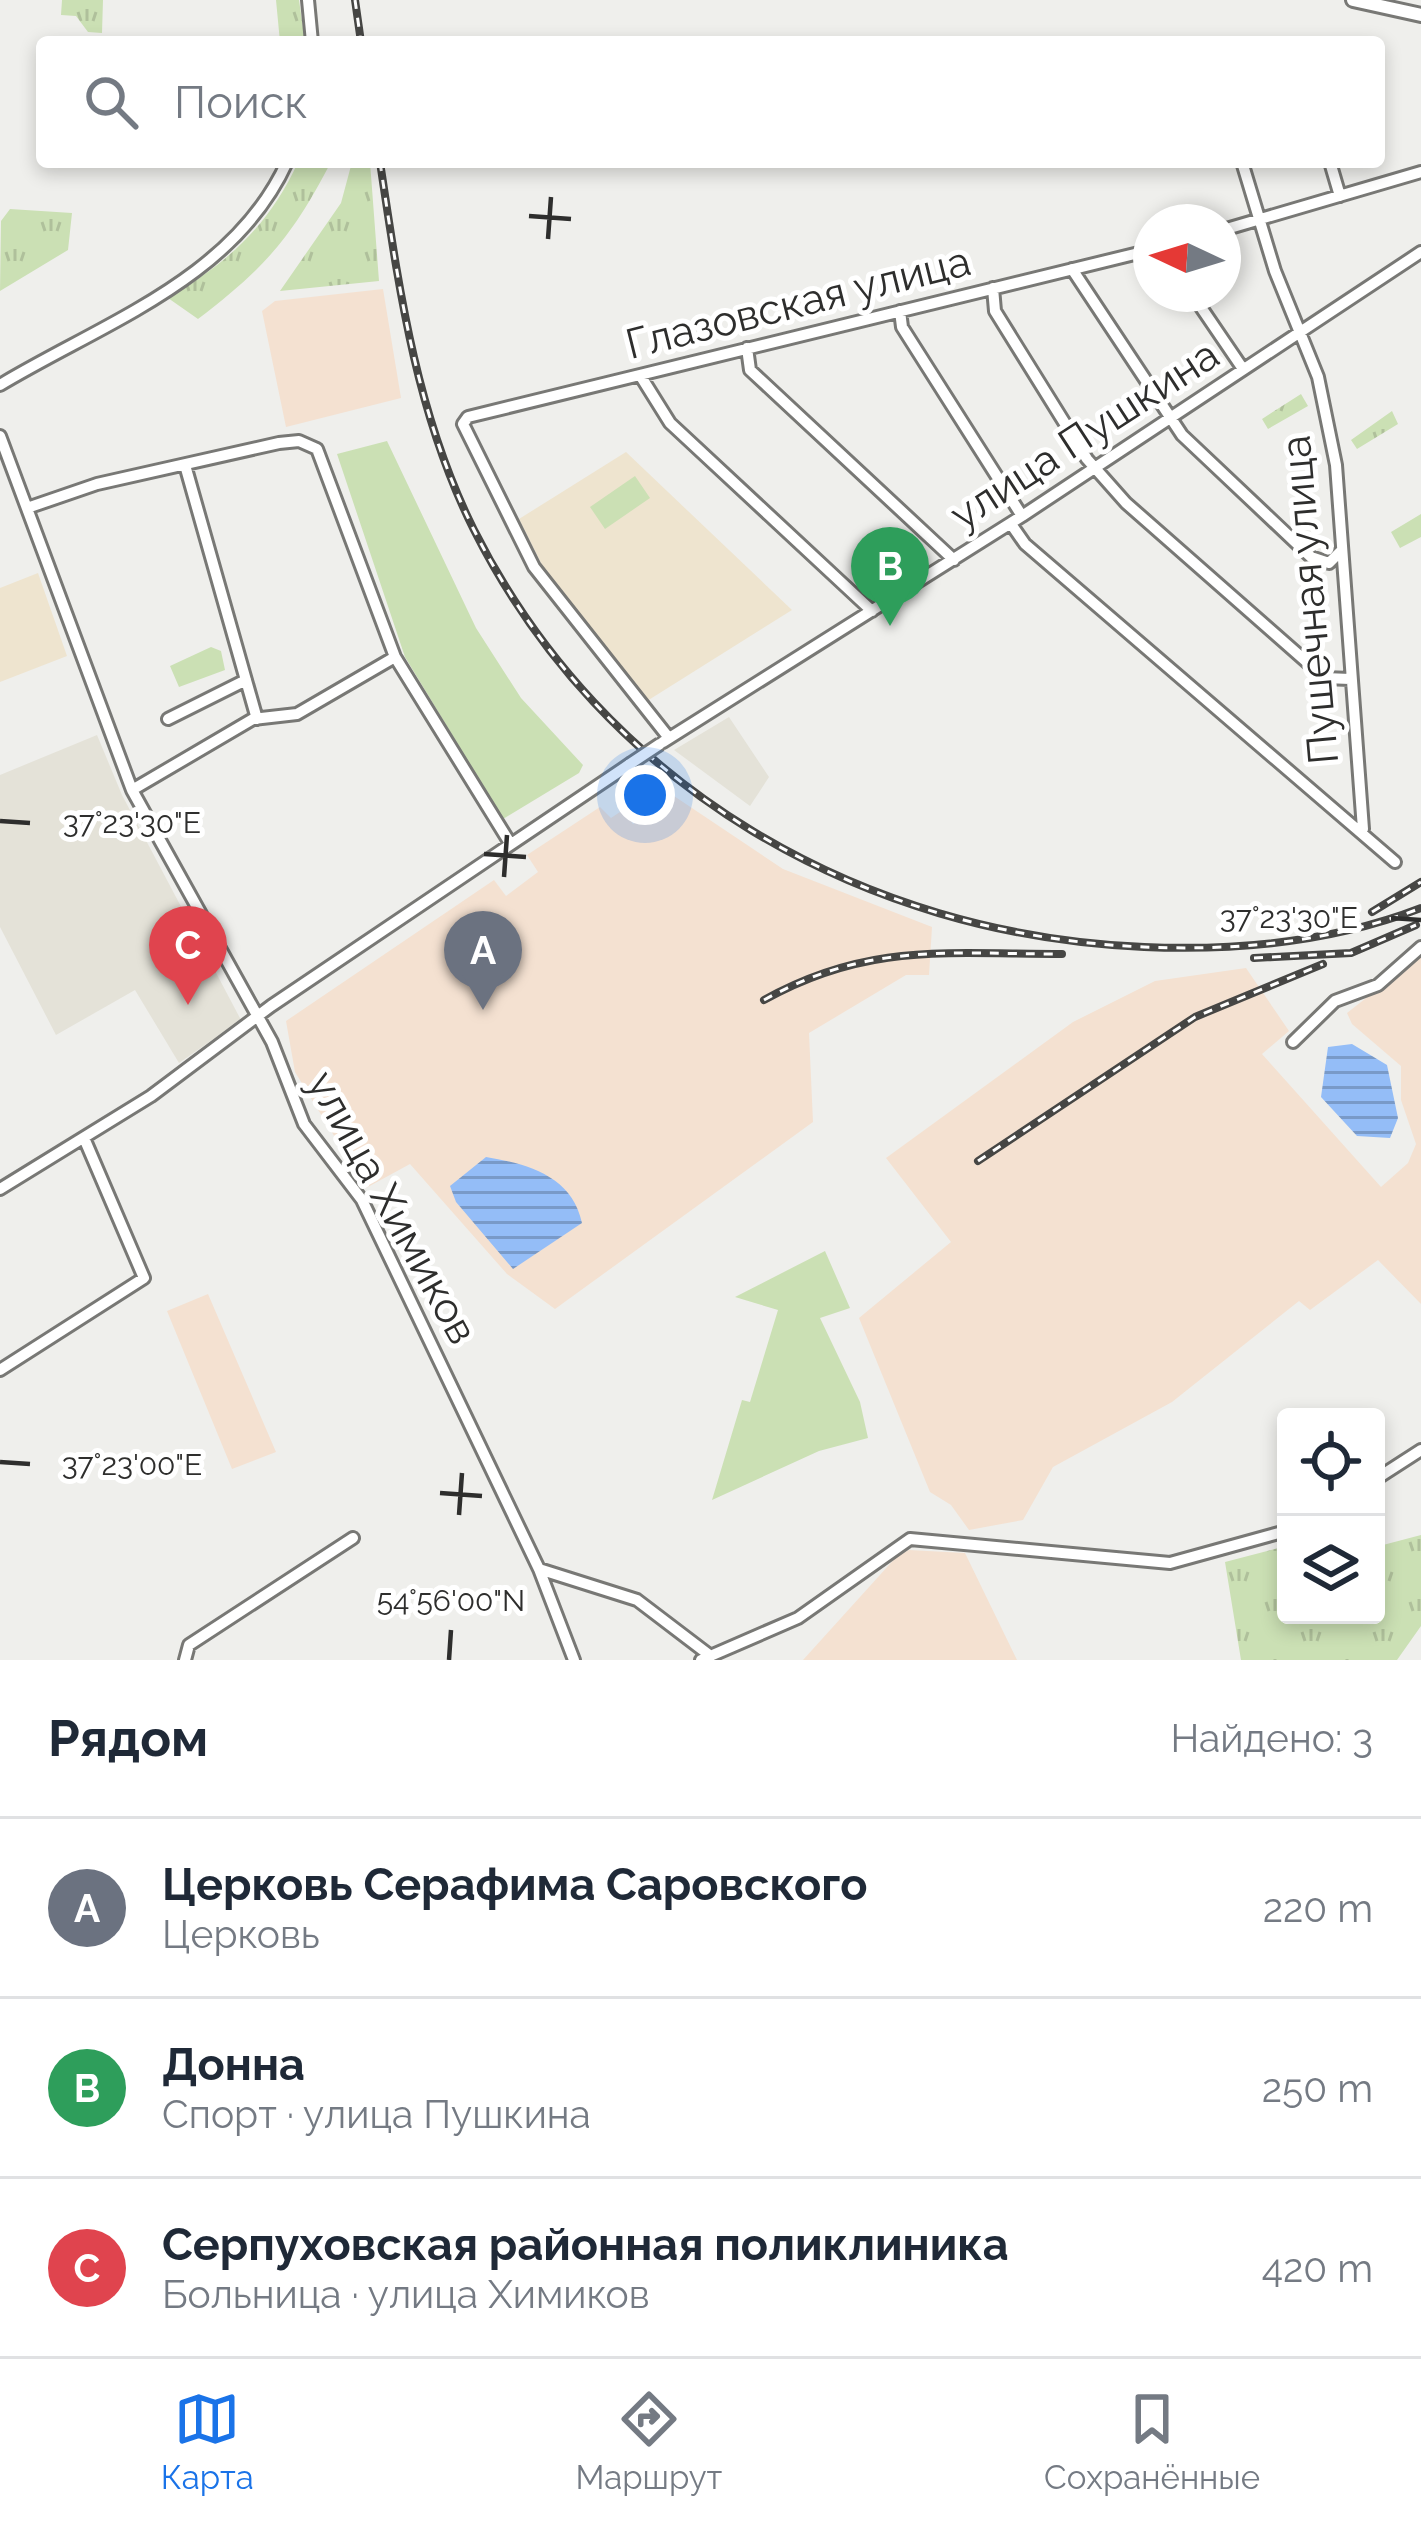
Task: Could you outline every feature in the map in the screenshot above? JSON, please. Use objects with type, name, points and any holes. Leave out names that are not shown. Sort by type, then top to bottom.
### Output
[{"type":"main road","points":[[1353,0],[1421,15]]},
{"type":"street","points":[[308,0],[312,36]]},
{"type":"street","points":[[0,385],[210,262],[253,219],[283,168]]},
{"type":"street","name":"Пушечная улица","points":[[1244,168],[1275,272],[1302,329],[1336,461],[1363,829]]},
{"type":"street","points":[[1332,168],[1340,196]]},
{"type":"street","points":[[1241,225],[1421,172]]},
{"type":"street","name":"улица Пушкина","points":[[510,843],[1017,520],[1421,252]]},
{"type":"street","name":"Глазовская улица","points":[[664,741],[526,556],[464,424],[468,417],[1133,254]]},
{"type":"street","points":[[1072,269],[1194,450],[1310,557],[1329,562],[1340,552]]},
{"type":"street","points":[[994,288],[995,311],[1096,467],[1126,503],[1325,678],[1350,679]]},
{"type":"street","points":[[900,311],[902,327],[1017,520],[1025,544],[1396,862]]},
{"type":"street","points":[[1204,312],[1243,369]]},
{"type":"street","points":[[747,348],[750,370],[954,560]]},
{"type":"street","points":[[640,375],[670,423],[872,611]]},
{"type":"street","name":"улица Химиков","points":[[0,436],[133,790],[258,1018],[304,1124],[362,1200],[538,1569],[574,1660]]},
{"type":"street","points":[[0,1189],[84,1138],[510,843],[395,657],[316,449],[299,441],[279,443],[97,484],[30,507]]},
{"type":"street","points":[[185,465],[257,718]]},
{"type":"street","points":[[133,790],[257,718],[297,714],[395,657]]},
{"type":"street","points":[[168,719],[246,680]]},
{"type":"street","points":[[1293,1042],[1335,1001],[1378,985],[1421,947]]},
{"type":"street","points":[[0,1370],[143,1278],[84,1138]]},
{"type":"street","points":[[1385,1473],[1421,1450]]},
{"type":"street","points":[[538,1569],[637,1600],[705,1657],[798,1618],[910,1539],[1170,1563],[1277,1533]]},
{"type":"street","points":[[184,1660],[189,1645],[353,1538]]},
{"type":"shaded area","points":[[383,289],[401,398],[286,427],[262,311],[275,301]]},
{"type":"shaded area","points":[[626,452],[792,610],[647,701],[546,573],[519,519]]},
{"type":"shaded area","points":[[38,573],[67,656],[0,682],[0,588]]},
{"type":"shaded area","points":[[729,717],[769,777],[750,806],[674,750]]},
{"type":"shaded area","points":[[97,735],[122,795],[241,1020],[179,1063],[135,990],[56,1035],[0,927],[0,775]]},
{"type":"shaded area","points":[[674,796],[783,869],[932,927],[929,975],[906,975],[809,1033],[813,1122],[555,1309],[507,1274],[410,1164],[366,1188],[295,1072],[286,1021],[494,880],[506,896],[538,872],[527,855],[600,807],[611,818],[623,810],[633,824]]},
{"type":"shaded area","points":[[1421,955],[1421,1304],[1378,1260],[1310,1310],[1299,1301],[1172,1402],[1053,1467],[1023,1520],[969,1530],[951,1505],[930,1492],[859,1318],[951,1242],[886,1158],[1073,1022],[1155,981],[1246,968],[1289,1031],[1262,1054],[1381,1187],[1408,1163],[1416,1144],[1401,1100],[1401,1066],[1352,1024],[1347,1013]]},
{"type":"shaded area","points":[[208,1294],[276,1452],[232,1469],[167,1311]]},
{"type":"shaded area","points":[[909,1550],[965,1553],[1017,1660],[803,1660],[898,1555]]},
{"type":"green space","points":[[62,0],[103,0],[102,33],[88,32],[76,16],[61,15]]},
{"type":"green space","points":[[276,0],[299,0],[304,36],[279,36]]},
{"type":"green space","points":[[295,168],[328,168],[290,231],[260,266],[198,319],[168,298],[244,241]]},
{"type":"green space","points":[[350,168],[370,168],[379,281],[280,291],[341,203]]},
{"type":"green space","points":[[10,209],[72,213],[68,250],[0,291],[1,221]]},
{"type":"green space","points":[[1301,394],[1308,406],[1268,429],[1262,419]]},
{"type":"green space","points":[[1392,411],[1398,424],[1357,449],[1351,440]]},
{"type":"green space","points":[[387,441],[476,628],[521,698],[583,765],[579,773],[503,819],[405,657],[337,454]]},
{"type":"green space","points":[[635,476],[650,498],[605,529],[590,507]]},
{"type":"green space","points":[[1421,514],[1421,537],[1400,548],[1391,532]]},
{"type":"green space","points":[[211,647],[221,651],[225,670],[179,687],[170,666]]},
{"type":"green space","points":[[825,1251],[850,1308],[820,1318],[860,1402],[868,1438],[819,1451],[712,1500],[742,1400],[750,1402],[778,1310],[735,1297]]},
{"type":"green space","points":[[1421,1535],[1421,1626],[1397,1660],[1241,1660],[1225,1562],[1277,1548],[1277,1624],[1385,1624],[1385,1544]]},
{"type":"water","points":[[1352,1044],[1387,1065],[1398,1118],[1390,1138],[1357,1136],[1321,1097],[1328,1047]]},
{"type":"water","points":[[486,1157],[532,1169],[558,1183],[577,1207],[582,1223],[513,1269],[456,1202],[450,1186]]},
{"type":"railway","points":[[355,0],[360,36]]},
{"type":"railway","points":[[381,168],[412,350],[438,441],[474,530],[529,622],[594,702],[669,772],[752,831],[842,878],[939,913],[1040,936],[1144,947],[1250,945],[1354,929],[1421,908]]},
{"type":"railway","points":[[1372,912],[1421,882]]},
{"type":"railway","points":[[1254,958],[1351,953],[1416,925]]},
{"type":"railway","points":[[764,1000],[802,981],[874,960],[945,953],[1062,954]]},
{"type":"railway","points":[[978,1161],[1195,1017],[1323,964]]},
{"type":"place","name":"Донна","points":[[890,626]]},
{"type":"place","name":"Серпуховская районная поликлиника","points":[[188,1005]]},
{"type":"place","name":"Церковь Серафима Саровского","points":[[483,1010]]}]
